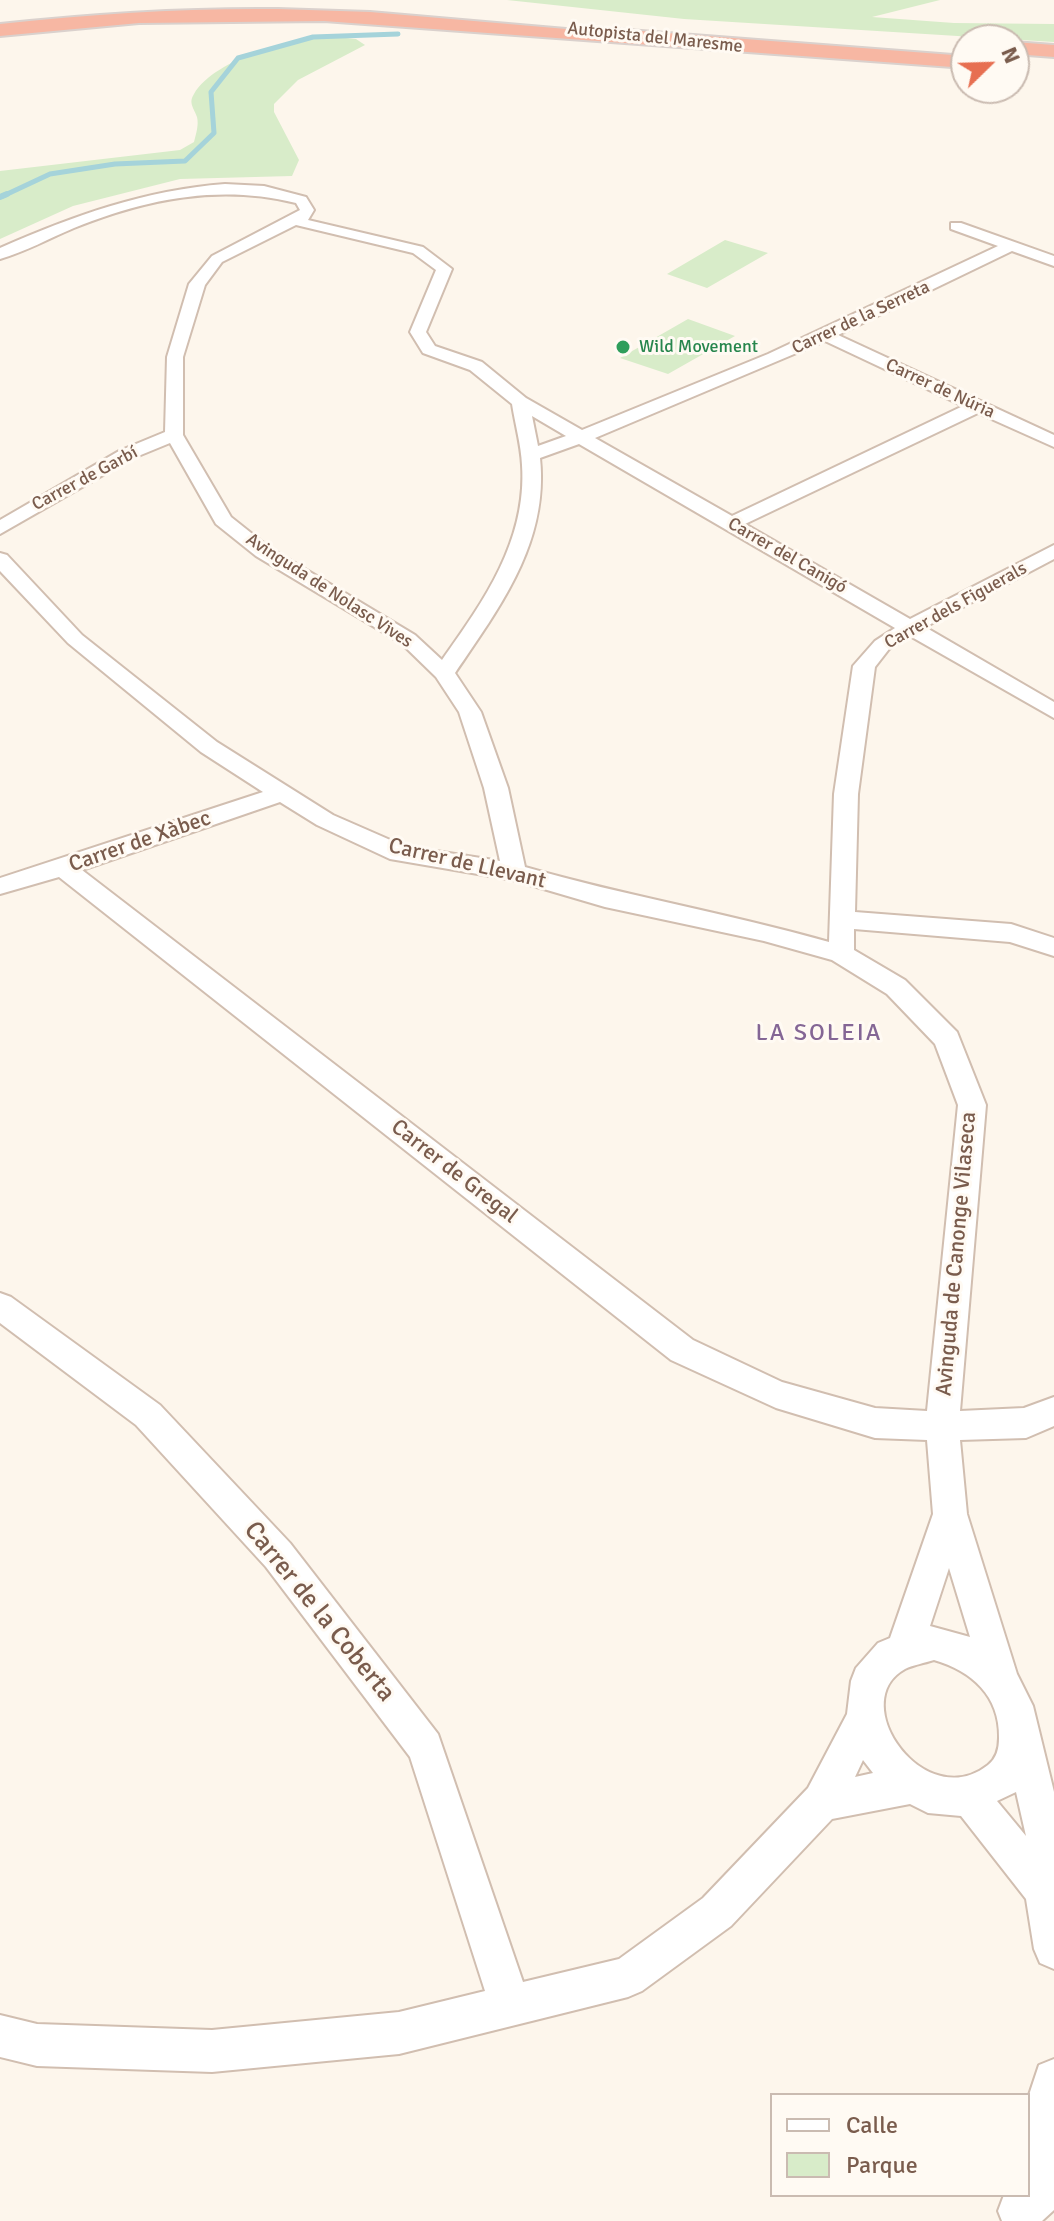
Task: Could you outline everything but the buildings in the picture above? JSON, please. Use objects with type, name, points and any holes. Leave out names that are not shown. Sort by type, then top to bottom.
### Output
[{"type":"highway","name":"Autopista del Maresme","points":[[346,0],[631,38],[950,61]]},
{"type":"highway","points":[[0,30],[133,17],[276,14],[371,18],[572,36],[631,38]]},
{"type":"highway","name":"Autopista del Maresme","points":[[592,17],[802,37],[950,45]]},
{"type":"highway","points":[[1030,49],[1054,51]]},
{"type":"highway","points":[[1030,65],[1054,66]]},
{"type":"street","points":[[0,254],[105,210],[202,191],[259,189],[301,200],[307,210],[296,221],[217,259],[197,284],[175,357],[174,435]]},
{"type":"street","name":"Carrer del Canigó","points":[[296,221],[418,250],[444,269],[418,332],[429,349],[476,366],[520,402],[1054,711]]},
{"type":"street","points":[[956,226],[1054,261]]},
{"type":"street","name":"Carrer de la Serreta","points":[[531,455],[583,437],[827,336],[1010,246]]},
{"type":"street","name":"Carrer de Núria","points":[[827,336],[1054,442]]},
{"type":"street","points":[[444,673],[503,585],[524,545],[530,509],[531,455],[520,402]]},
{"type":"street","points":[[731,524],[976,407]]},
{"type":"street","name":"Carrer de Garbí","points":[[0,528],[125,455],[174,435]]},
{"type":"street","name":"Avinguda de Nolasc Vives","points":[[174,435],[223,520],[263,552],[408,639],[444,673],[470,712],[496,788],[514,872]]},
{"type":"street","name":"Carrer dels Figuerals","points":[[841,954],[846,794],[864,666],[882,645],[910,627],[1054,551]]},
{"type":"street","name":"Carrer de Llevant","points":[[0,559],[75,639],[209,747],[325,820],[399,853],[514,872],[605,899],[764,932],[841,954],[896,987],[947,1039]]},
{"type":"street","name":"Carrer de Xàbec","points":[[0,886],[63,868],[280,794]]},
{"type":"street","name":"Carrer de Gregal","points":[[63,868],[682,1350],[776,1394],[875,1423],[942,1426],[1026,1423],[1054,1411]]},
{"type":"street","points":[[844,920],[1011,933],[1054,947]]},
{"type":"street","name":"Avinguda de Canonge Vilaseca","points":[[947,1039],[972,1105],[942,1426],[950,1514]]},
{"type":"street","name":"Carrer de la Coberta","points":[[0,1306],[148,1415],[278,1555],[425,1747],[511,2007]]},
{"type":"street","points":[[905,1647],[950,1514]]},
{"type":"street","points":[[950,1514],[1001,1680],[1014,1703],[1048,1847],[1045,1891],[1054,1949]]},
{"type":"street","points":[[1001,1680],[982,1661],[959,1648],[934,1642],[905,1647],[890,1654],[874,1671],[866,1693],[865,1718],[873,1743],[888,1767],[911,1785],[936,1796],[969,1796],[987,1791],[1006,1776],[1017,1754],[1020,1729]]},
{"type":"street","points":[[0,2036],[37,2045],[212,2051],[399,2033],[628,1977],[717,1912],[822,1802],[865,1718]]},
{"type":"street","points":[[822,1802],[911,1785]]},
{"type":"street","points":[[969,1796],[1045,1891]]},
{"type":"street","points":[[1030,2172],[1054,2080]]},
{"type":"street","points":[[1030,2197],[1054,2181]]},
{"type":"green space","points":[[507,0],[940,0],[872,17],[954,23],[1054,24],[1054,42],[1030,41],[1030,24],[950,24],[950,36],[684,19]]},
{"type":"green space","points":[[336,37],[356,39],[365,45],[298,80],[274,104],[274,112],[299,160],[292,176],[180,179],[73,206],[0,239],[0,171],[180,150],[194,142],[198,120],[192,97],[205,81],[220,70],[238,60],[279,46]]},
{"type":"green space","points":[[725,240],[768,253],[707,288],[667,274]]},
{"type":"green space","points":[[688,319],[735,336],[668,374],[620,358]]},
{"type":"waterway","points":[[3,196],[50,174],[115,164],[185,161],[214,133],[211,92],[238,58],[313,37],[398,34]]},
{"type":"waterway","points":[[0,197],[7,194]]},
{"type":"place","name":"Wild Movement","points":[[623,347]]},
{"type":"district","name":"LA SOLEIA","points":[[819,1034]]}]
